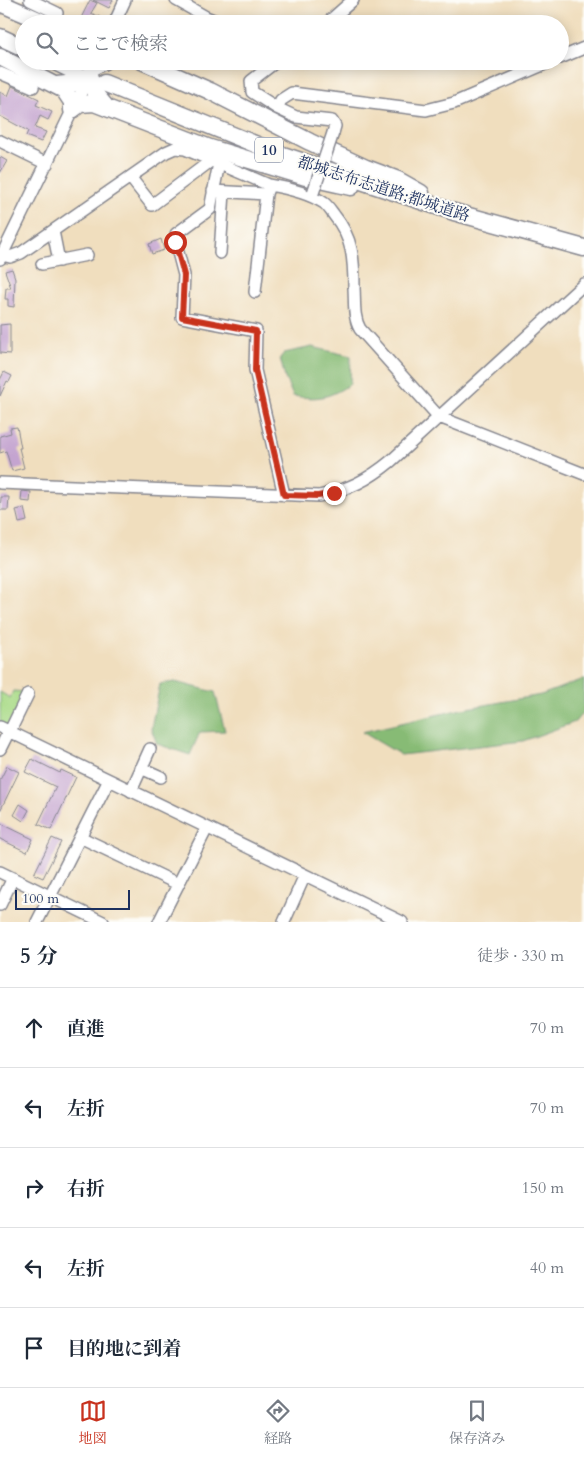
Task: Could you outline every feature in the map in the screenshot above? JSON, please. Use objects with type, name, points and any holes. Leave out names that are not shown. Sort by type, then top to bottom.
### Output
[{"type":"highway","points":[[0,3],[42,15]]},
{"type":"highway","points":[[0,37],[15,44]]},
{"type":"highway","points":[[0,57],[15,64]]},
{"type":"highway","points":[[26,70],[57,85],[69,96],[72,102],[72,110]]},
{"type":"highway","points":[[57,85],[76,83],[88,70]]},
{"type":"highway","points":[[92,70],[95,94],[106,107]]},
{"type":"highway","points":[[162,70],[210,91],[333,153],[398,180],[439,207]]},
{"type":"highway","name":"都城志布志道路;都城道路","points":[[104,83],[252,144],[439,207],[584,248]]},
{"type":"highway","points":[[72,110],[80,104],[88,102],[106,107],[210,148],[253,162],[306,177],[439,207]]},
{"type":"street","points":[[30,0],[49,15]]},
{"type":"street","points":[[118,15],[126,0]]},
{"type":"street","points":[[176,0],[202,15]]},
{"type":"street","points":[[336,15],[352,0]]},
{"type":"street","points":[[569,54],[584,48]]},
{"type":"street","points":[[90,70],[1,257],[10,257],[21,253],[166,152],[175,148],[184,149],[215,162],[268,190]]},
{"type":"street","points":[[266,70],[252,82],[252,92],[277,108],[296,117],[309,120],[332,121],[335,126],[312,195]]},
{"type":"street","points":[[277,108],[281,100],[292,93],[426,110],[454,103],[531,70]]},
{"type":"street","points":[[0,73],[33,87]]},
{"type":"street","points":[[0,142],[47,164]]},
{"type":"street","points":[[130,177],[152,205],[215,162]]},
{"type":"street","points":[[215,162],[219,192],[220,253]]},
{"type":"street","points":[[219,192],[283,188],[312,195],[325,204],[343,226],[350,243],[354,267],[355,322],[438,416],[584,474]]},
{"type":"street","points":[[255,292],[268,190]]},
{"type":"street","points":[[219,192],[210,209],[176,234],[175,242],[184,275],[182,317],[256,331],[255,370],[284,495]]},
{"type":"street","points":[[53,232],[59,260]]},
{"type":"street","points":[[42,264],[87,254]]},
{"type":"street","points":[[0,483],[284,495],[318,496],[334,493],[373,476],[391,461],[584,284]]},
{"type":"street","points":[[0,749],[6,730],[28,694]]},
{"type":"street","points":[[6,730],[402,922]]},
{"type":"street","points":[[131,791],[150,749]]},
{"type":"street","points":[[141,768],[161,777]]},
{"type":"street","points":[[37,922],[109,780]]},
{"type":"street","points":[[159,922],[207,828]]},
{"type":"street","points":[[80,837],[178,884]]},
{"type":"street","points":[[0,872],[103,922]]},
{"type":"street","points":[[284,922],[305,876]]},
{"type":"street","points":[[0,905],[13,878]]},
{"type":"green space","points":[[312,347],[351,356],[350,384],[323,397],[293,396],[285,378],[280,358],[284,353]]},
{"type":"green space","points":[[584,679],[584,711],[575,722],[523,741],[401,755],[362,732],[462,709],[541,695]]},
{"type":"green space","points":[[175,682],[215,692],[225,731],[200,732],[190,755],[157,744],[151,728],[160,684]]},
{"type":"green space","points":[[13,691],[26,692],[7,729],[0,725],[0,692],[10,698]]},
{"type":"building","points":[[90,0],[97,3],[91,13],[96,15],[82,15]]},
{"type":"building","points":[[93,0],[113,0],[109,8]]},
{"type":"building","points":[[12,86],[39,99],[36,105],[52,112],[48,120],[40,116],[35,128],[46,132],[41,142],[26,136],[28,131],[0,116],[0,92],[8,96]]},
{"type":"building","points":[[0,157],[7,161],[0,173]]},
{"type":"building","points":[[161,239],[164,250],[152,254],[149,244]]},
{"type":"building","points":[[12,269],[15,278],[14,307],[8,306],[8,299],[5,299],[6,288],[11,288],[5,271]]},
{"type":"building","points":[[10,324],[10,354],[0,353],[0,325]]},
{"type":"building","points":[[4,372],[12,376],[9,382],[7,381],[0,396],[0,380]]},
{"type":"building","points":[[17,427],[21,448],[19,448],[24,468],[12,471],[6,451],[0,453],[0,436],[11,433],[10,428]]},
{"type":"building","points":[[22,491],[31,492],[30,502],[21,501]]},
{"type":"building","points":[[1,497],[9,497],[8,510],[0,510]]},
{"type":"building","points":[[24,508],[27,521],[19,523],[16,510]]},
{"type":"building","points":[[32,759],[60,773],[61,770],[76,777],[51,830],[38,824],[56,787],[25,772]]},
{"type":"building","points":[[7,766],[19,772],[0,811],[0,780]]},
{"type":"building","points":[[20,804],[29,810],[23,821],[14,815]]},
{"type":"building","points":[[0,823],[33,839],[27,852],[0,839]]},
{"type":"building","points":[[52,838],[61,842],[43,878],[34,874]]},
{"type":"route","points":[[175,242],[184,275],[182,317],[256,331],[255,370],[284,495],[318,496],[334,493]]}]
